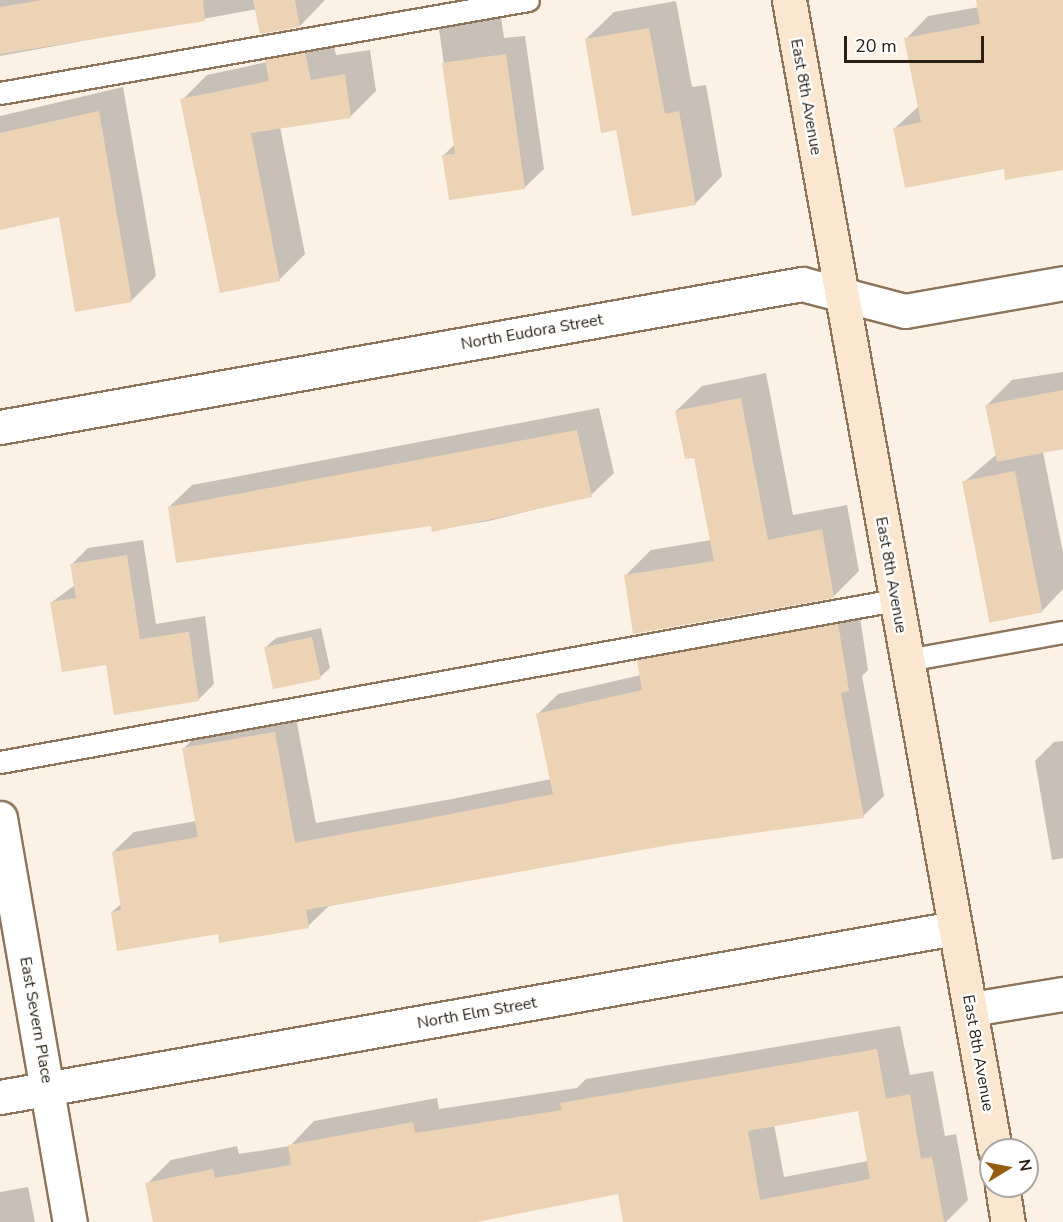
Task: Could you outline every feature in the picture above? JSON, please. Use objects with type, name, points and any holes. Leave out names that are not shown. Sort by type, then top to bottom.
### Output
[{"type":"street","name":"East 8th Avenue","points":[[789,0],[993,1138]]},
{"type":"street","name":"North Eudora Street","points":[[0,427],[802,284],[841,298],[905,311],[1063,283]]},
{"type":"street","name":"East Severn Place","points":[[0,818],[70,1222]]},
{"type":"street","name":"North Elm Street","points":[[0,1097],[955,928]]},
{"type":"street","points":[[971,1009],[1063,993]]},
{"type":"street","points":[[1004,1198],[1008,1222]]},
{"type":"lane","points":[[0,93],[528,0]]},
{"type":"lane","points":[[0,762],[895,600]]},
{"type":"lane","points":[[907,660],[1063,632]]},
{"type":"building","points":[[43,0],[203,0],[205,21],[0,54],[0,7]]},
{"type":"building","points":[[253,0],[295,0],[300,27],[260,34]]},
{"type":"building","points":[[976,0],[1063,0],[1063,170],[1005,180],[1004,169],[905,188],[893,128],[921,122],[904,38],[980,24]]},
{"type":"building","points":[[649,28],[665,114],[679,111],[696,205],[632,216],[616,130],[601,133],[585,39]]},
{"type":"building","points":[[305,52],[311,80],[345,74],[351,118],[251,133],[280,281],[220,293],[180,99],[269,81],[265,59]]},
{"type":"building","points":[[506,54],[525,189],[449,200],[442,155],[455,154],[442,63]]},
{"type":"building","points":[[99,111],[132,302],[75,312],[59,217],[0,230],[0,133]]},
{"type":"building","points":[[1063,390],[1063,449],[997,462],[985,405]]},
{"type":"building","points":[[741,398],[768,540],[822,529],[834,598],[633,634],[624,575],[714,561],[694,458],[685,459],[675,411]]},
{"type":"building","points":[[577,430],[592,497],[432,532],[431,526],[176,563],[168,507]]},
{"type":"building","points":[[1015,471],[1042,612],[989,623],[962,481]]},
{"type":"building","points":[[127,555],[140,639],[189,632],[199,701],[114,715],[106,665],[62,672],[50,602],[76,598],[70,564]]},
{"type":"building","points":[[838,623],[849,691],[841,693],[864,818],[675,844],[306,910],[309,928],[219,943],[218,934],[117,951],[111,912],[121,910],[112,852],[198,837],[182,748],[275,732],[295,843],[430,818],[553,794],[536,714],[642,690],[637,660]]},
{"type":"building","points":[[312,637],[321,679],[273,689],[264,647]]},
{"type":"building","points":[[877,1049],[886,1099],[910,1094],[921,1159],[932,1157],[944,1222],[623,1222],[618,1194],[477,1222],[153,1222],[145,1183],[213,1169],[215,1178],[291,1165],[288,1145],[413,1122],[415,1133],[562,1110],[560,1103]],"holes":[[[858,1111],[870,1179],[760,1200],[748,1131]]]}]
